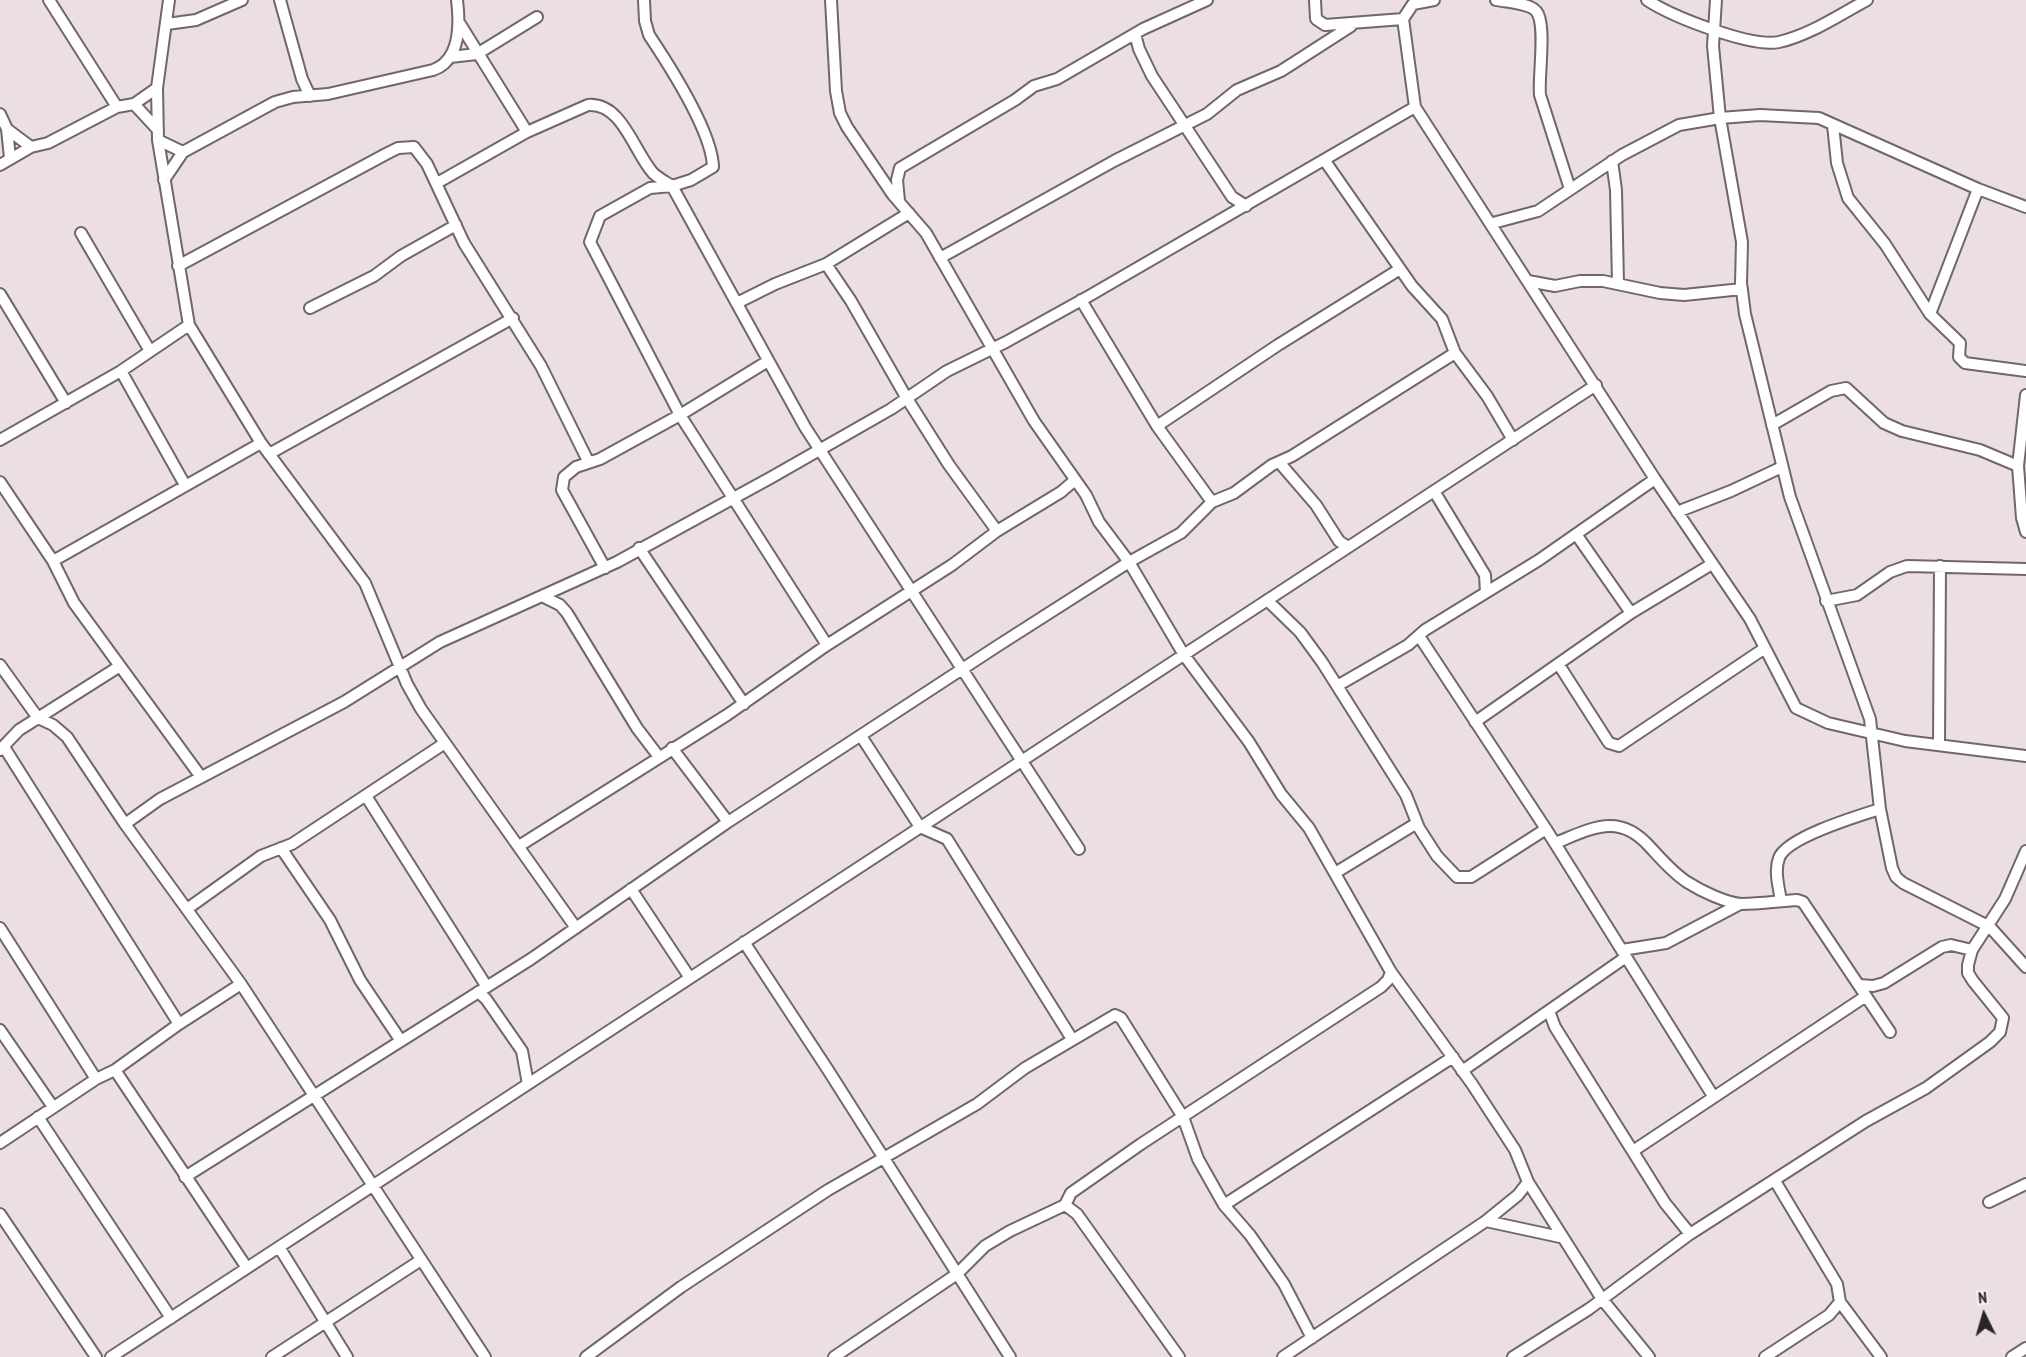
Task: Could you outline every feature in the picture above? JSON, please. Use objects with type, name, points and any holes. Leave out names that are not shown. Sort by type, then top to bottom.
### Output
[{"type":"street","points":[[50,0],[117,107]]},
{"type":"street","points":[[169,0],[157,88],[158,135],[189,325],[261,443],[365,583],[399,667],[421,709],[576,928]]},
{"type":"street","points":[[167,24],[196,20],[242,0]]},
{"type":"street","points":[[280,0],[302,79],[310,96]]},
{"type":"street","points":[[457,0],[460,24],[527,132]]},
{"type":"street","points":[[644,0],[645,21],[649,35],[704,131],[713,167],[691,180],[672,186],[650,188],[600,216],[591,242],[680,415],[730,498],[827,645]]},
{"type":"street","points":[[831,0],[838,106],[847,127],[899,201],[926,233],[1034,421],[1086,495],[1099,522],[1129,561],[1184,655],[1249,742],[1281,794],[1309,828],[1391,972],[1454,1058],[1515,1150],[1528,1182],[1560,1237],[1602,1299],[1648,1357]]},
{"type":"street","points":[[873,165],[880,169],[900,168],[1015,100],[1034,86],[1057,79],[1189,3],[1207,0]]},
{"type":"street","points":[[1315,0],[1319,23],[1353,24],[1404,19]]},
{"type":"street","points":[[1434,0],[1410,5],[1404,19],[1415,106],[1493,223],[1655,479],[1750,619],[1796,708],[1828,723],[1872,733],[1939,746],[2026,756]]},
{"type":"street","points":[[1496,0],[1530,8],[1537,12],[1540,19],[1538,79],[1540,95],[1570,189]]},
{"type":"street","points":[[1647,0],[1713,29],[1759,42],[1781,42],[1829,21],[1867,0]]},
{"type":"street","points":[[1716,0],[1713,29],[1720,118],[1742,242],[1742,290],[1756,364],[1782,467],[1826,601],[1864,700],[1872,733],[1887,850],[1896,877],[1990,927],[2026,967]]},
{"type":"street","points":[[450,57],[477,54],[537,17]]},
{"type":"street","points":[[286,98],[310,96],[433,70],[444,65],[450,57],[460,24]]},
{"type":"street","points":[[940,258],[1018,213],[1046,202],[1114,161],[1215,109],[1238,90],[1273,75],[1353,24]]},
{"type":"street","points":[[1135,34],[1138,49],[1152,76],[1232,197],[1246,206]]},
{"type":"street","points":[[164,180],[183,152],[286,98],[302,79]]},
{"type":"street","points":[[0,165],[31,147],[48,143],[117,107],[134,104],[157,88]]},
{"type":"street","points":[[134,104],[158,135],[183,152]]},
{"type":"street","points":[[437,183],[527,132],[588,105],[604,106],[618,118],[654,175],[672,186],[752,327],[805,427],[821,448],[962,671],[1079,849]]},
{"type":"street","points":[[125,824],[160,799],[344,702],[440,642],[605,567],[821,448],[891,409],[946,370],[992,349],[1081,300],[1325,161],[1415,106]]},
{"type":"street","points":[[0,114],[7,129],[10,158]]},
{"type":"street","points":[[1493,223],[1538,211],[1612,161],[1679,125],[1720,118],[1813,117],[1978,189],[2026,207]]},
{"type":"street","points":[[1833,125],[1838,163],[1848,198],[1885,244],[1930,314],[1954,340],[1960,343],[1959,357],[1965,363],[2026,371]]},
{"type":"street","points":[[7,129],[31,147]]},
{"type":"street","points":[[178,266],[272,213],[398,148],[414,147],[419,151],[437,183],[456,225],[541,366],[588,461]]},
{"type":"street","points":[[1325,161],[1400,269],[1442,319],[1455,353],[1487,396],[1513,440]]},
{"type":"street","points":[[1612,161],[1617,190],[1618,284]]},
{"type":"street","points":[[899,201],[900,168]]},
{"type":"street","points":[[1930,314],[1978,189]]},
{"type":"street","points":[[1231,215],[1232,197]]},
{"type":"street","points":[[737,303],[775,284],[826,264],[909,213]]},
{"type":"street","points":[[310,308],[374,276],[401,256],[456,225]]},
{"type":"street","points":[[81,233],[150,351]]},
{"type":"street","points":[[826,264],[852,301],[906,397],[949,465],[997,531]]},
{"type":"street","points":[[1156,426],[1278,345],[1400,269]]},
{"type":"street","points":[[1528,281],[1554,286],[1580,281],[1618,284],[1660,293],[1684,295],[1742,290]]},
{"type":"street","points":[[1545,308],[1554,286]]},
{"type":"street","points":[[0,294],[66,404]]},
{"type":"street","points":[[1081,300],[1156,426],[1212,502]]},
{"type":"street","points":[[269,454],[513,318]]},
{"type":"street","points":[[0,440],[121,371],[189,325]]},
{"type":"street","points":[[185,1178],[482,990],[576,928],[728,822],[1129,561],[1181,533],[1212,502],[1234,493],[1279,462],[1455,353]]},
{"type":"street","points":[[605,567],[562,490],[561,484],[568,472],[588,461],[600,459],[680,415],[768,361]]},
{"type":"street","points":[[121,371],[184,485]]},
{"type":"street","points":[[111,1357],[1337,555],[1344,544],[1434,491],[1596,385]]},
{"type":"street","points":[[1772,425],[1831,391],[1846,388],[1884,423],[1902,431],[1980,450],[2018,466]]},
{"type":"street","points":[[2026,395],[2018,466],[2024,499],[2022,518],[2026,532]]},
{"type":"street","points":[[53,561],[261,443]]},
{"type":"street","points":[[1279,462],[1316,505],[1344,544]]},
{"type":"street","points":[[1677,512],[1731,491],[1782,467]]},
{"type":"street","points":[[1337,686],[1408,645],[1655,479]]},
{"type":"street","points":[[519,846],[744,704],[827,645],[912,591],[997,531],[1061,492],[1075,480]]},
{"type":"street","points":[[0,482],[53,561],[74,603],[201,777]]},
{"type":"street","points":[[1434,491],[1485,575],[1486,592]]},
{"type":"street","points":[[1576,534],[1631,613]]},
{"type":"street","points":[[639,548],[744,704]]},
{"type":"street","points":[[1475,722],[1631,613],[1712,564]]},
{"type":"street","points":[[1826,601],[1857,595],[1899,568],[1940,566],[2026,570]]},
{"type":"street","points":[[1939,746],[1940,566]]},
{"type":"street","points":[[1485,575],[1502,582]]},
{"type":"street","points":[[560,605],[561,588]]},
{"type":"street","points":[[542,596],[560,605],[582,635],[637,728],[659,757]]},
{"type":"street","points":[[1267,600],[1309,643],[1406,795],[1417,823],[1437,856],[1457,877],[1463,879],[1509,855],[1546,829]]},
{"type":"street","points":[[1419,636],[1556,843],[1713,1096]]},
{"type":"street","points":[[1559,665],[1609,743],[1619,746],[1765,648]]},
{"type":"street","points":[[0,665],[38,718],[53,725],[66,737],[125,824],[241,984],[485,1357]]},
{"type":"street","points":[[120,666],[20,730],[2,749],[178,1024]]},
{"type":"street","points":[[861,736],[920,827],[947,839],[1072,1039]]},
{"type":"street","points":[[187,909],[261,856],[292,844],[445,743]]},
{"type":"street","points":[[672,748],[728,822]]},
{"type":"street","points":[[366,796],[486,999],[522,1051],[528,1084]]},
{"type":"street","points":[[1781,901],[1777,864],[1780,855],[1790,847],[1834,824],[1880,809]]},
{"type":"street","points":[[1335,873],[1417,823]]},
{"type":"street","points":[[1556,843],[1609,825],[1625,828],[1636,834],[1673,871],[1688,882],[1740,904]]},
{"type":"street","points":[[281,848],[330,920],[360,980],[401,1041]]},
{"type":"street","points":[[1513,1357],[1602,1299],[1690,1234],[1866,1121],[1926,1088],[2000,1032],[2003,1018],[1968,973],[1972,950],[1990,927],[2016,879],[2026,851]]},
{"type":"street","points":[[631,889],[690,978]]},
{"type":"street","points":[[1462,1071],[1549,1011],[1624,953],[1666,943],[1740,904],[1797,900],[1810,909],[1890,1032]]},
{"type":"street","points":[[0,928],[96,1078]]},
{"type":"street","points":[[744,942],[1010,1357]]},
{"type":"street","points":[[1859,985],[1873,986],[1884,983],[1942,947],[1951,945],[1972,950]]},
{"type":"street","points":[[834,1357],[957,1274],[985,1246],[1010,1231],[1065,1205],[1071,1193],[1141,1144],[1381,987],[1388,980],[1391,972]]},
{"type":"street","points":[[0,1143],[96,1078],[115,1070],[178,1024],[241,984]]},
{"type":"street","points":[[1633,1151],[1866,996]]},
{"type":"street","points":[[1549,1011],[1555,1027],[1665,1203],[1690,1234]]},
{"type":"street","points":[[586,1357],[709,1269],[882,1158],[977,1104],[1024,1068],[1109,1016],[1121,1018],[1183,1117],[1198,1159],[1224,1205],[1250,1235],[1277,1274],[1312,1338]]},
{"type":"street","points":[[0,1030],[52,1107]]},
{"type":"street","points":[[1224,1205],[1454,1058]]},
{"type":"street","points":[[115,1070],[247,1268]]},
{"type":"street","points":[[38,1117],[171,1318]]},
{"type":"street","points":[[1775,1181],[1837,1284],[1840,1302],[1881,1357]]},
{"type":"street","points":[[1283,1357],[1486,1221],[1518,1195],[1528,1182]]},
{"type":"street","points":[[1989,1202],[2026,1184]]},
{"type":"street","points":[[1077,1214],[1076,1200],[1082,1187]]},
{"type":"street","points":[[1065,1205],[1077,1214],[1179,1357]]},
{"type":"street","points":[[0,1214],[96,1357]]},
{"type":"street","points":[[1486,1221],[1560,1237]]},
{"type":"street","points":[[279,1247],[327,1321],[347,1357]]},
{"type":"street","points":[[272,1357],[422,1260]]},
{"type":"street","points":[[1765,1357],[1830,1315],[1840,1302]]},
{"type":"street","points":[[2012,1357],[2026,1348]]}]
